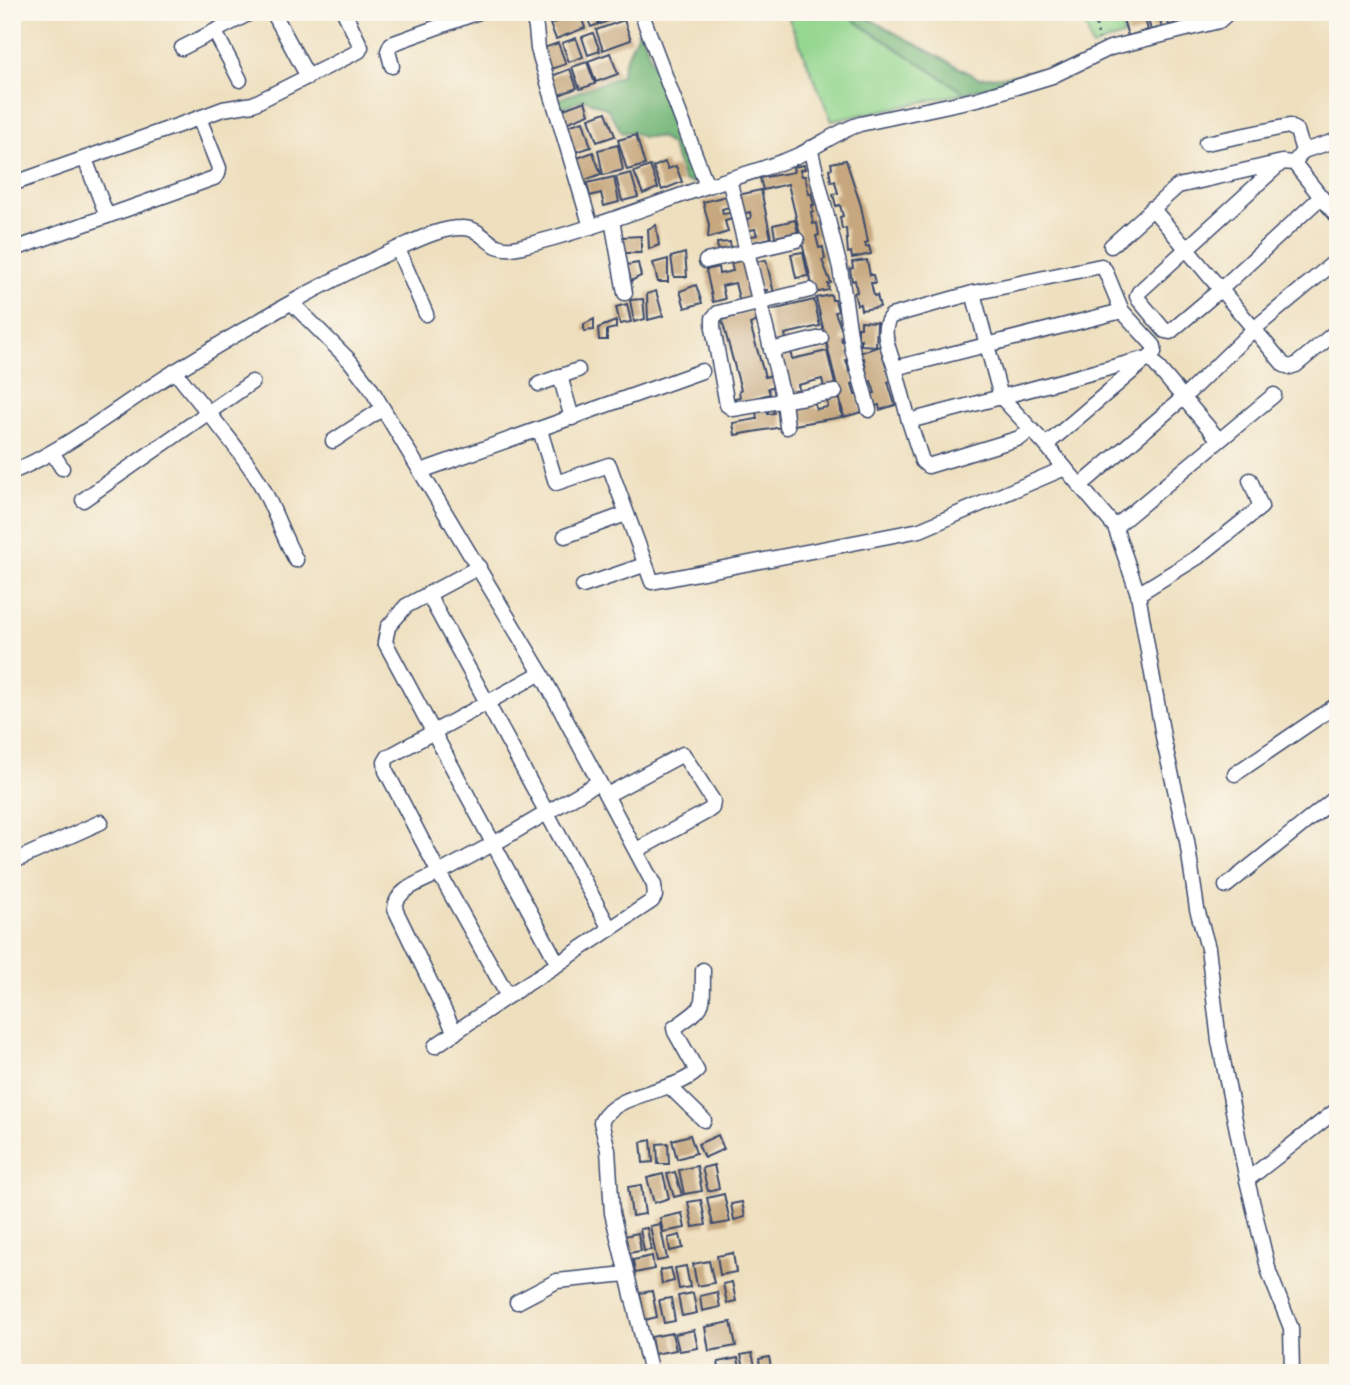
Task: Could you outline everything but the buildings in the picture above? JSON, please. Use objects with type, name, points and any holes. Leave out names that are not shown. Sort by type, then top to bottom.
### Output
[{"type":"street","points":[[182,48],[252,12]]},
{"type":"street","points":[[273,12],[308,77]]},
{"type":"street","points":[[12,184],[223,109],[253,104],[359,51],[361,47],[344,12]]},
{"type":"street","points":[[392,66],[388,51],[391,44],[479,12]]},
{"type":"street","points":[[532,12],[538,49],[591,227]]},
{"type":"street","points":[[641,12],[707,186]]},
{"type":"street","points":[[12,472],[52,452],[174,371],[292,303],[398,248],[440,232],[462,228],[483,235],[492,245],[504,249],[591,227],[799,155],[843,130],[860,124],[977,99],[1052,76],[1102,52],[1219,21],[1229,12]]},
{"type":"street","points":[[215,32],[240,80]]},
{"type":"street","points":[[12,250],[214,178],[219,168],[199,118]]},
{"type":"street","points":[[1206,144],[1289,126],[1297,131],[1303,151]]},
{"type":"street","points":[[1321,197],[1170,332],[1165,331],[1137,296],[1185,248],[1303,151],[1338,140]]},
{"type":"street","points":[[810,148],[840,268],[852,348],[869,410]]},
{"type":"street","points":[[85,159],[107,216]]},
{"type":"street","points":[[1288,163],[1336,211]]},
{"type":"street","points":[[1111,246],[1178,186],[1288,163]]},
{"type":"street","points":[[729,179],[784,401],[788,427]]},
{"type":"street","points":[[1152,208],[1284,365],[1296,365],[1338,330]]},
{"type":"street","points":[[612,220],[625,293]]},
{"type":"street","points":[[706,261],[797,240]]},
{"type":"street","points":[[398,248],[426,314]]},
{"type":"street","points":[[1080,486],[1183,398],[1254,329],[1338,259]]},
{"type":"street","points":[[1031,430],[1020,438],[928,466],[922,461],[888,345],[888,319],[973,293],[1101,266],[1122,311],[1154,346],[1154,353],[1046,445]]},
{"type":"street","points":[[810,290],[718,313],[713,318],[712,328],[727,405],[733,409],[835,392]]},
{"type":"street","points":[[973,293],[1001,397],[1046,445],[1115,527],[1138,594],[1164,742],[1187,841],[1197,909],[1208,948],[1219,1041],[1247,1180],[1269,1272],[1291,1328],[1292,1373]]},
{"type":"street","points":[[292,303],[351,361],[370,387],[541,673],[654,885],[656,896],[652,901],[435,1046]]},
{"type":"street","points":[[895,368],[1122,311]]},
{"type":"street","points":[[771,350],[821,338]]},
{"type":"street","points":[[909,421],[1149,357]]},
{"type":"street","points":[[1149,357],[1219,440]]},
{"type":"street","points":[[539,384],[578,370]]},
{"type":"street","points":[[174,371],[237,448],[257,478],[274,507],[281,533],[296,560]]},
{"type":"street","points":[[421,471],[702,371]]},
{"type":"street","points":[[559,376],[572,418]]},
{"type":"street","points":[[83,500],[252,382]]},
{"type":"street","points":[[1115,527],[1274,394]]},
{"type":"street","points":[[333,441],[382,409]]},
{"type":"street","points":[[540,430],[556,483],[609,465],[652,582],[920,530],[1065,468]]},
{"type":"street","points":[[52,452],[62,468]]},
{"type":"street","points":[[1138,594],[1198,557],[1261,507],[1250,480]]},
{"type":"street","points":[[565,536],[626,514]]},
{"type":"street","points":[[583,586],[644,565]]},
{"type":"street","points":[[479,566],[407,606],[388,627],[385,642],[558,964]]},
{"type":"street","points":[[428,594],[610,929]]},
{"type":"street","points":[[508,996],[439,873],[386,771],[385,762],[388,757],[541,673]]},
{"type":"street","points":[[1235,774],[1338,704]]},
{"type":"street","points":[[455,1033],[395,909],[394,904],[400,894],[548,814],[683,754],[713,802],[712,808],[636,850]]},
{"type":"street","points":[[1226,886],[1338,796]]},
{"type":"street","points":[[12,862],[100,822]]},
{"type":"street","points":[[651,1373],[612,1213],[608,1150],[601,1122],[604,1116],[621,1103],[669,1087],[697,1071],[674,1028],[693,1016],[702,1006],[703,970]]},
{"type":"street","points":[[669,1087],[704,1120]]},
{"type":"street","points":[[1247,1180],[1338,1109]]},
{"type":"street","points":[[517,1303],[557,1281],[626,1275]]},
{"type":"path","points":[[1091,12],[1102,52]]},
{"type":"green space","points":[[786,12],[850,12],[855,21],[965,93],[832,121]]},
{"type":"green space","points":[[850,12],[864,12],[871,20],[978,78],[1017,75],[1037,69],[1041,73],[965,93],[855,21]]},
{"type":"green space","points":[[1076,12],[1115,12],[1120,15],[1124,35],[1092,47],[1086,26]]},
{"type":"green space","points":[[640,28],[696,183],[684,181],[671,145],[660,137],[642,137],[633,132],[622,133],[608,109],[584,99],[561,108],[558,99],[621,76]]}]
